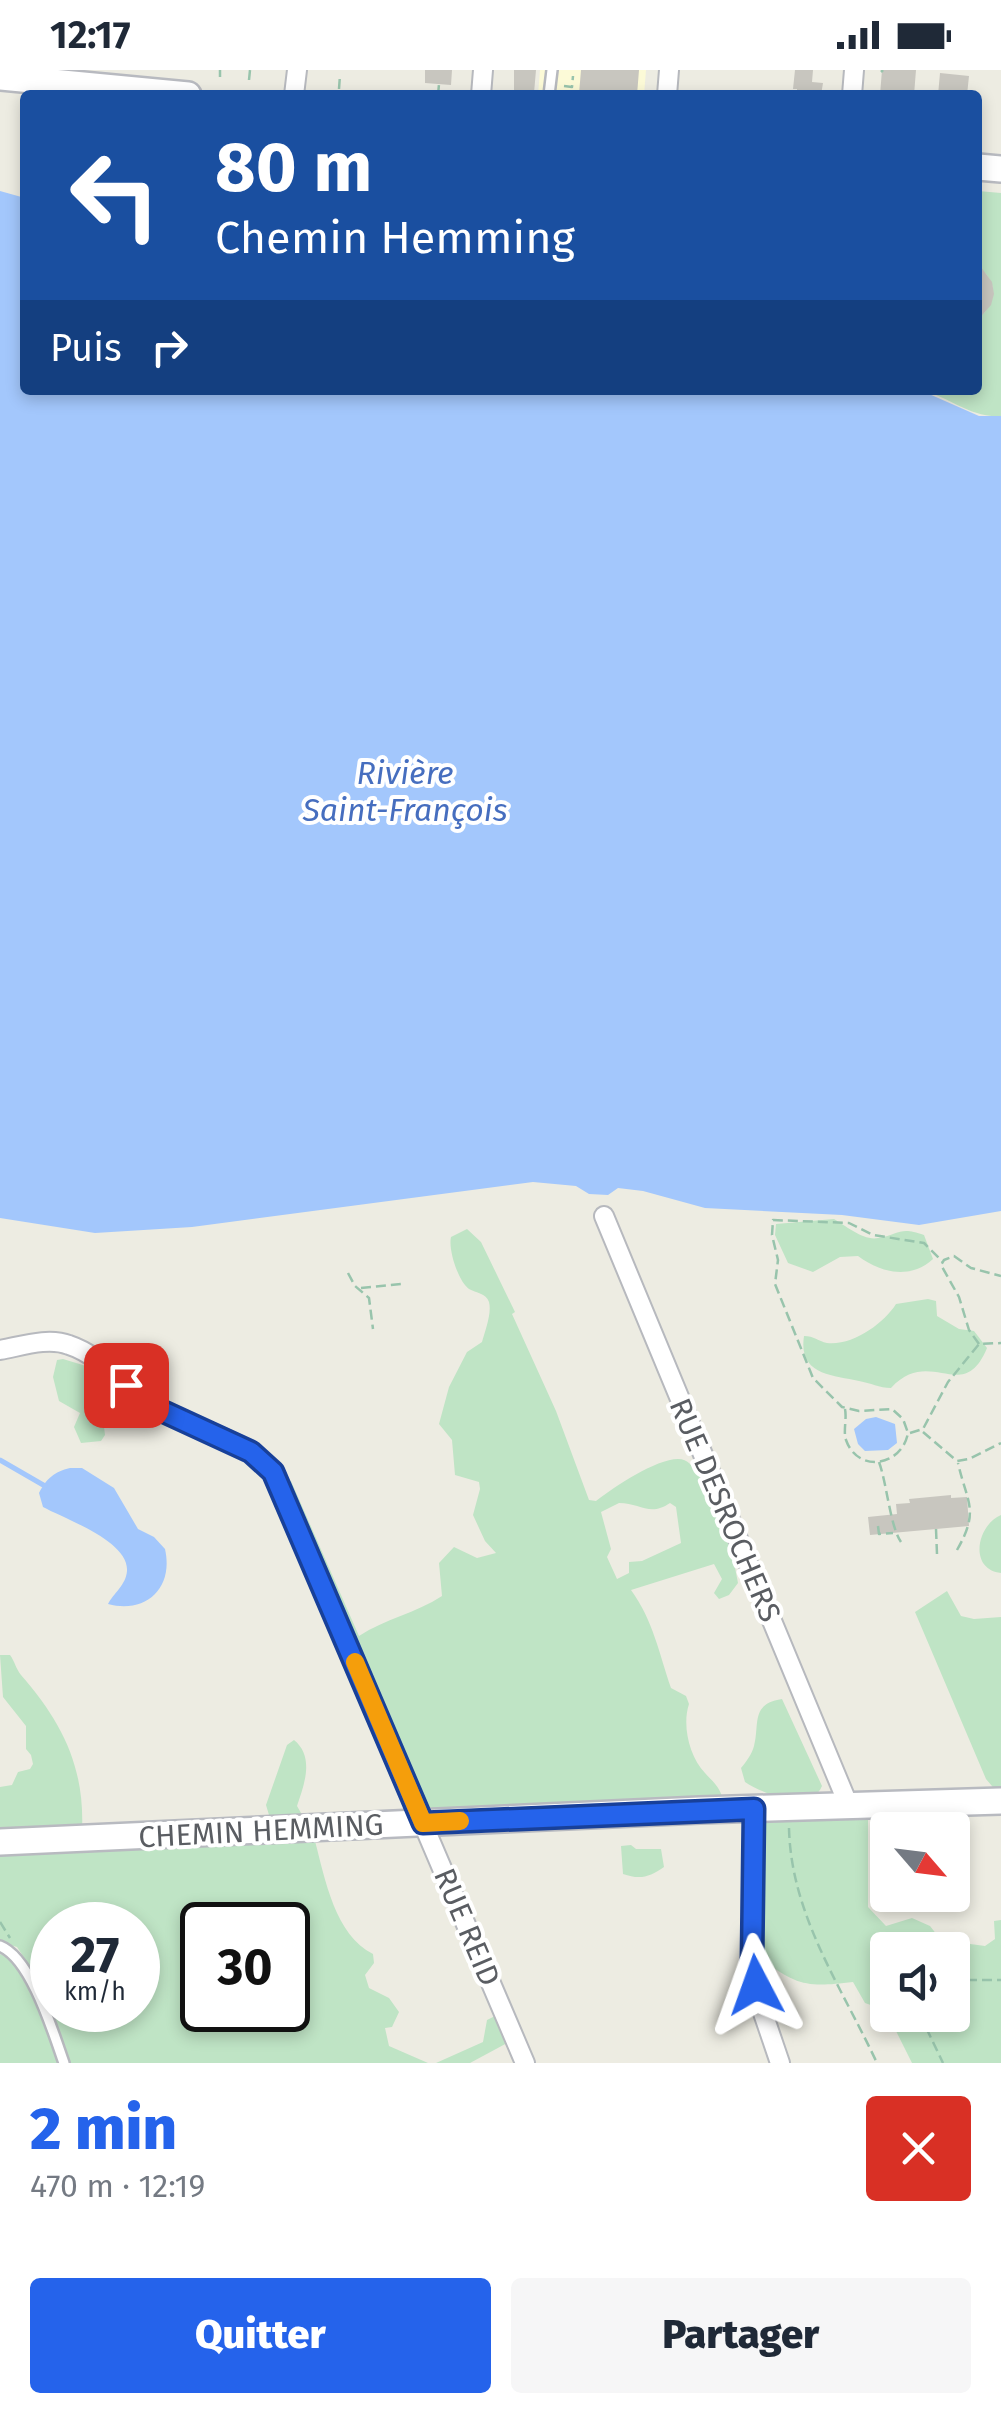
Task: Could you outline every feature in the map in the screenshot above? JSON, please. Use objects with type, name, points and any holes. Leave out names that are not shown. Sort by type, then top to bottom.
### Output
[{"type":"street","points":[[0,77],[112,79],[164,90]]},
{"type":"street","name":"RUE DESROCHERS","points":[[604,1216],[848,1804]]},
{"type":"street","name":"RUE REID","points":[[0,1350],[47,1342],[73,1346],[160,1410],[251,1452],[268,1466],[311,1556],[525,2063]]},
{"type":"street","name":"CHEMIN HEMMING","points":[[0,1842],[848,1804],[1001,1801]]},
{"type":"street","points":[[754,1809],[752,1962],[763,2013],[780,2063]]},
{"type":"lane","points":[[550,90],[552,70]]},
{"type":"lane","points":[[0,1946],[17,1957],[64,2063]]},
{"type":"path","points":[[220,70],[220,78]]},
{"type":"path","points":[[249,80],[250,70]]},
{"type":"path","points":[[339,89],[340,75]]},
{"type":"path","points":[[550,90],[572,87],[573,76]]},
{"type":"path","points":[[438,90],[439,84]]},
{"type":"path","points":[[846,1408],[846,1440],[854,1454],[867,1461],[879,1461],[901,1453],[908,1433],[903,1419],[893,1413],[846,1408],[822,1390],[806,1365],[775,1284],[778,1260],[773,1220],[816,1224],[841,1221],[872,1235],[924,1243],[942,1262],[943,1273],[959,1297],[969,1330],[979,1344]]},
{"type":"path","points":[[942,1262],[954,1256],[971,1268],[1001,1276]]},
{"type":"path","points":[[348,1273],[367,1295]]},
{"type":"path","points":[[360,1289],[402,1284]]},
{"type":"path","points":[[370,1286],[367,1295],[373,1329]]},
{"type":"path","points":[[908,1433],[921,1430],[948,1382],[979,1344],[1001,1343]]},
{"type":"path","points":[[921,1430],[958,1462],[968,1490],[972,1526],[957,1550]]},
{"type":"path","points":[[958,1462],[1001,1443]]},
{"type":"path","points":[[879,1461],[888,1488],[894,1533],[901,1542]]},
{"type":"path","points":[[878,1526],[879,1534],[894,1533]]},
{"type":"path","points":[[936,1529],[937,1554]]},
{"type":"path","points":[[789,1808],[791,1856],[806,1921],[877,2063]]},
{"type":"path","points":[[970,1980],[1001,1980]]},
{"type":"path","points":[[928,2032],[943,2063]]},
{"type":"shaded area","points":[[540,70],[646,70],[644,90],[538,90]]},
{"type":"green space","points":[[982,191],[1001,193],[1001,416],[979,414],[934,395],[982,395],[982,315],[993,292],[985,273]]},
{"type":"green space","points":[[834,1219],[867,1237],[905,1231],[924,1235],[933,1259],[905,1272],[876,1267],[858,1256],[840,1257],[813,1272],[788,1263],[775,1235],[776,1224]]},
{"type":"green space","points":[[467,1229],[481,1242],[515,1312],[512,1314],[556,1411],[589,1500],[596,1501],[636,1475],[669,1460],[685,1460],[698,1473],[732,1552],[738,1583],[729,1595],[719,1599],[714,1593],[722,1579],[714,1564],[631,1590],[650,1625],[671,1688],[686,1696],[691,1749],[723,1799],[430,1810],[425,1804],[287,1483],[291,1481],[359,1636],[442,1596],[439,1563],[454,1547],[477,1558],[496,1553],[485,1541],[473,1515],[479,1482],[455,1475],[452,1440],[439,1424],[449,1387],[467,1352],[482,1342],[490,1311],[486,1297],[469,1289],[461,1279],[452,1257],[451,1237]],"holes":[[[619,1503],[657,1509],[670,1503],[676,1507],[681,1543],[642,1561],[629,1562],[629,1573],[617,1579],[607,1557],[611,1549],[601,1512]]]},
{"type":"green space","points":[[936,1301],[937,1316],[959,1329],[974,1331],[987,1348],[978,1365],[968,1373],[919,1372],[887,1388],[819,1371],[806,1359],[804,1336],[827,1343],[847,1341],[884,1319],[896,1304]]},
{"type":"green space","points":[[57,1360],[86,1366],[113,1390],[103,1418],[105,1435],[101,1441],[81,1443],[74,1427],[80,1413],[59,1401],[53,1377]]},
{"type":"green space","points":[[1001,1515],[1001,1573],[984,1564],[980,1546],[986,1528]]},
{"type":"green space","points":[[947,1591],[961,1616],[1001,1617],[1001,1792],[986,1779],[915,1612]]},
{"type":"green space","points":[[0,1655],[10,1655],[68,1747],[80,1786],[82,1831],[0,1830],[0,1787],[12,1785],[18,1772],[33,1764],[26,1749],[26,1726],[3,1697]]},
{"type":"green space","points":[[782,1699],[822,1786],[808,1798],[786,1799],[763,1791],[745,1782],[741,1768],[753,1749],[761,1710]]},
{"type":"green space","points":[[294,1740],[306,1763],[297,1806],[301,1813],[296,1819],[282,1820],[269,1815],[266,1805],[287,1745]]},
{"type":"green space","points":[[868,1815],[870,1912],[886,1926],[912,1918],[935,1932],[870,1932],[870,2005],[853,1982],[805,1983],[763,1960],[763,1825],[767,1820]]},
{"type":"green space","points":[[315,1841],[341,1920],[349,1934],[373,1954],[374,1963],[365,1975],[369,1988],[389,1998],[399,2012],[392,2027],[385,2028],[389,2046],[428,2063],[68,2063],[56,2032],[160,2032],[160,1902],[30,1902],[30,1966],[17,1947],[0,1942],[0,1853]]},
{"type":"green space","points":[[621,1846],[636,1849],[661,1849],[664,1867],[645,1876],[623,1874]]},
{"type":"green space","points":[[1001,1920],[1001,2063],[912,2063],[896,2032],[970,2032],[970,1944],[985,1946],[995,1939],[994,1921]]},
{"type":"green space","points":[[0,1954],[20,1971],[30,1990],[30,2032],[47,2032],[58,2063],[0,2063]]},
{"type":"green space","points":[[497,2015],[509,2042],[470,2063],[436,2063],[483,2042],[487,2020]]},
{"type":"water","name":"Rivière Saint-François","points":[[0,191],[20,197],[20,395],[931,395],[979,416],[1001,416],[1001,1211],[919,1225],[842,1215],[705,1208],[643,1191],[618,1188],[608,1195],[589,1194],[576,1186],[533,1182],[192,1227],[95,1233],[0,1218]]},
{"type":"water","points":[[876,1417],[895,1424],[897,1443],[888,1450],[865,1451],[858,1444],[854,1429],[866,1419]]},
{"type":"water","points":[[70,1468],[82,1468],[114,1488],[138,1529],[154,1537],[165,1549],[167,1563],[161,1587],[145,1602],[108,1604],[126,1576],[125,1560],[107,1541],[43,1507],[39,1493],[45,1483]]},
{"type":"building","points":[[425,70],[452,70],[451,85],[425,83]]},
{"type":"building","points":[[514,70],[536,70],[534,90],[514,90]]},
{"type":"building","points":[[581,70],[639,70],[637,90],[579,90]]},
{"type":"building","points":[[795,70],[813,70],[812,82],[823,83],[822,90],[793,89]]},
{"type":"building","points":[[882,70],[916,70],[914,90],[880,90]]},
{"type":"building","points":[[940,73],[969,76],[968,90],[938,90]]},
{"type":"building","points":[[982,268],[992,282],[991,305],[982,315]]},
{"type":"building","points":[[967,1497],[969,1526],[870,1535],[868,1517],[897,1514],[896,1504],[910,1503],[909,1499]]},
{"type":"waterway","points":[[0,1460],[45,1486]]},
{"type":"slow traffic","points":[[355,1662],[423,1823],[460,1821]]},
{"type":"route","points":[[126,1385],[160,1410],[251,1452],[273,1472],[423,1823],[754,1809],[752,1962],[756,1985]]}]
